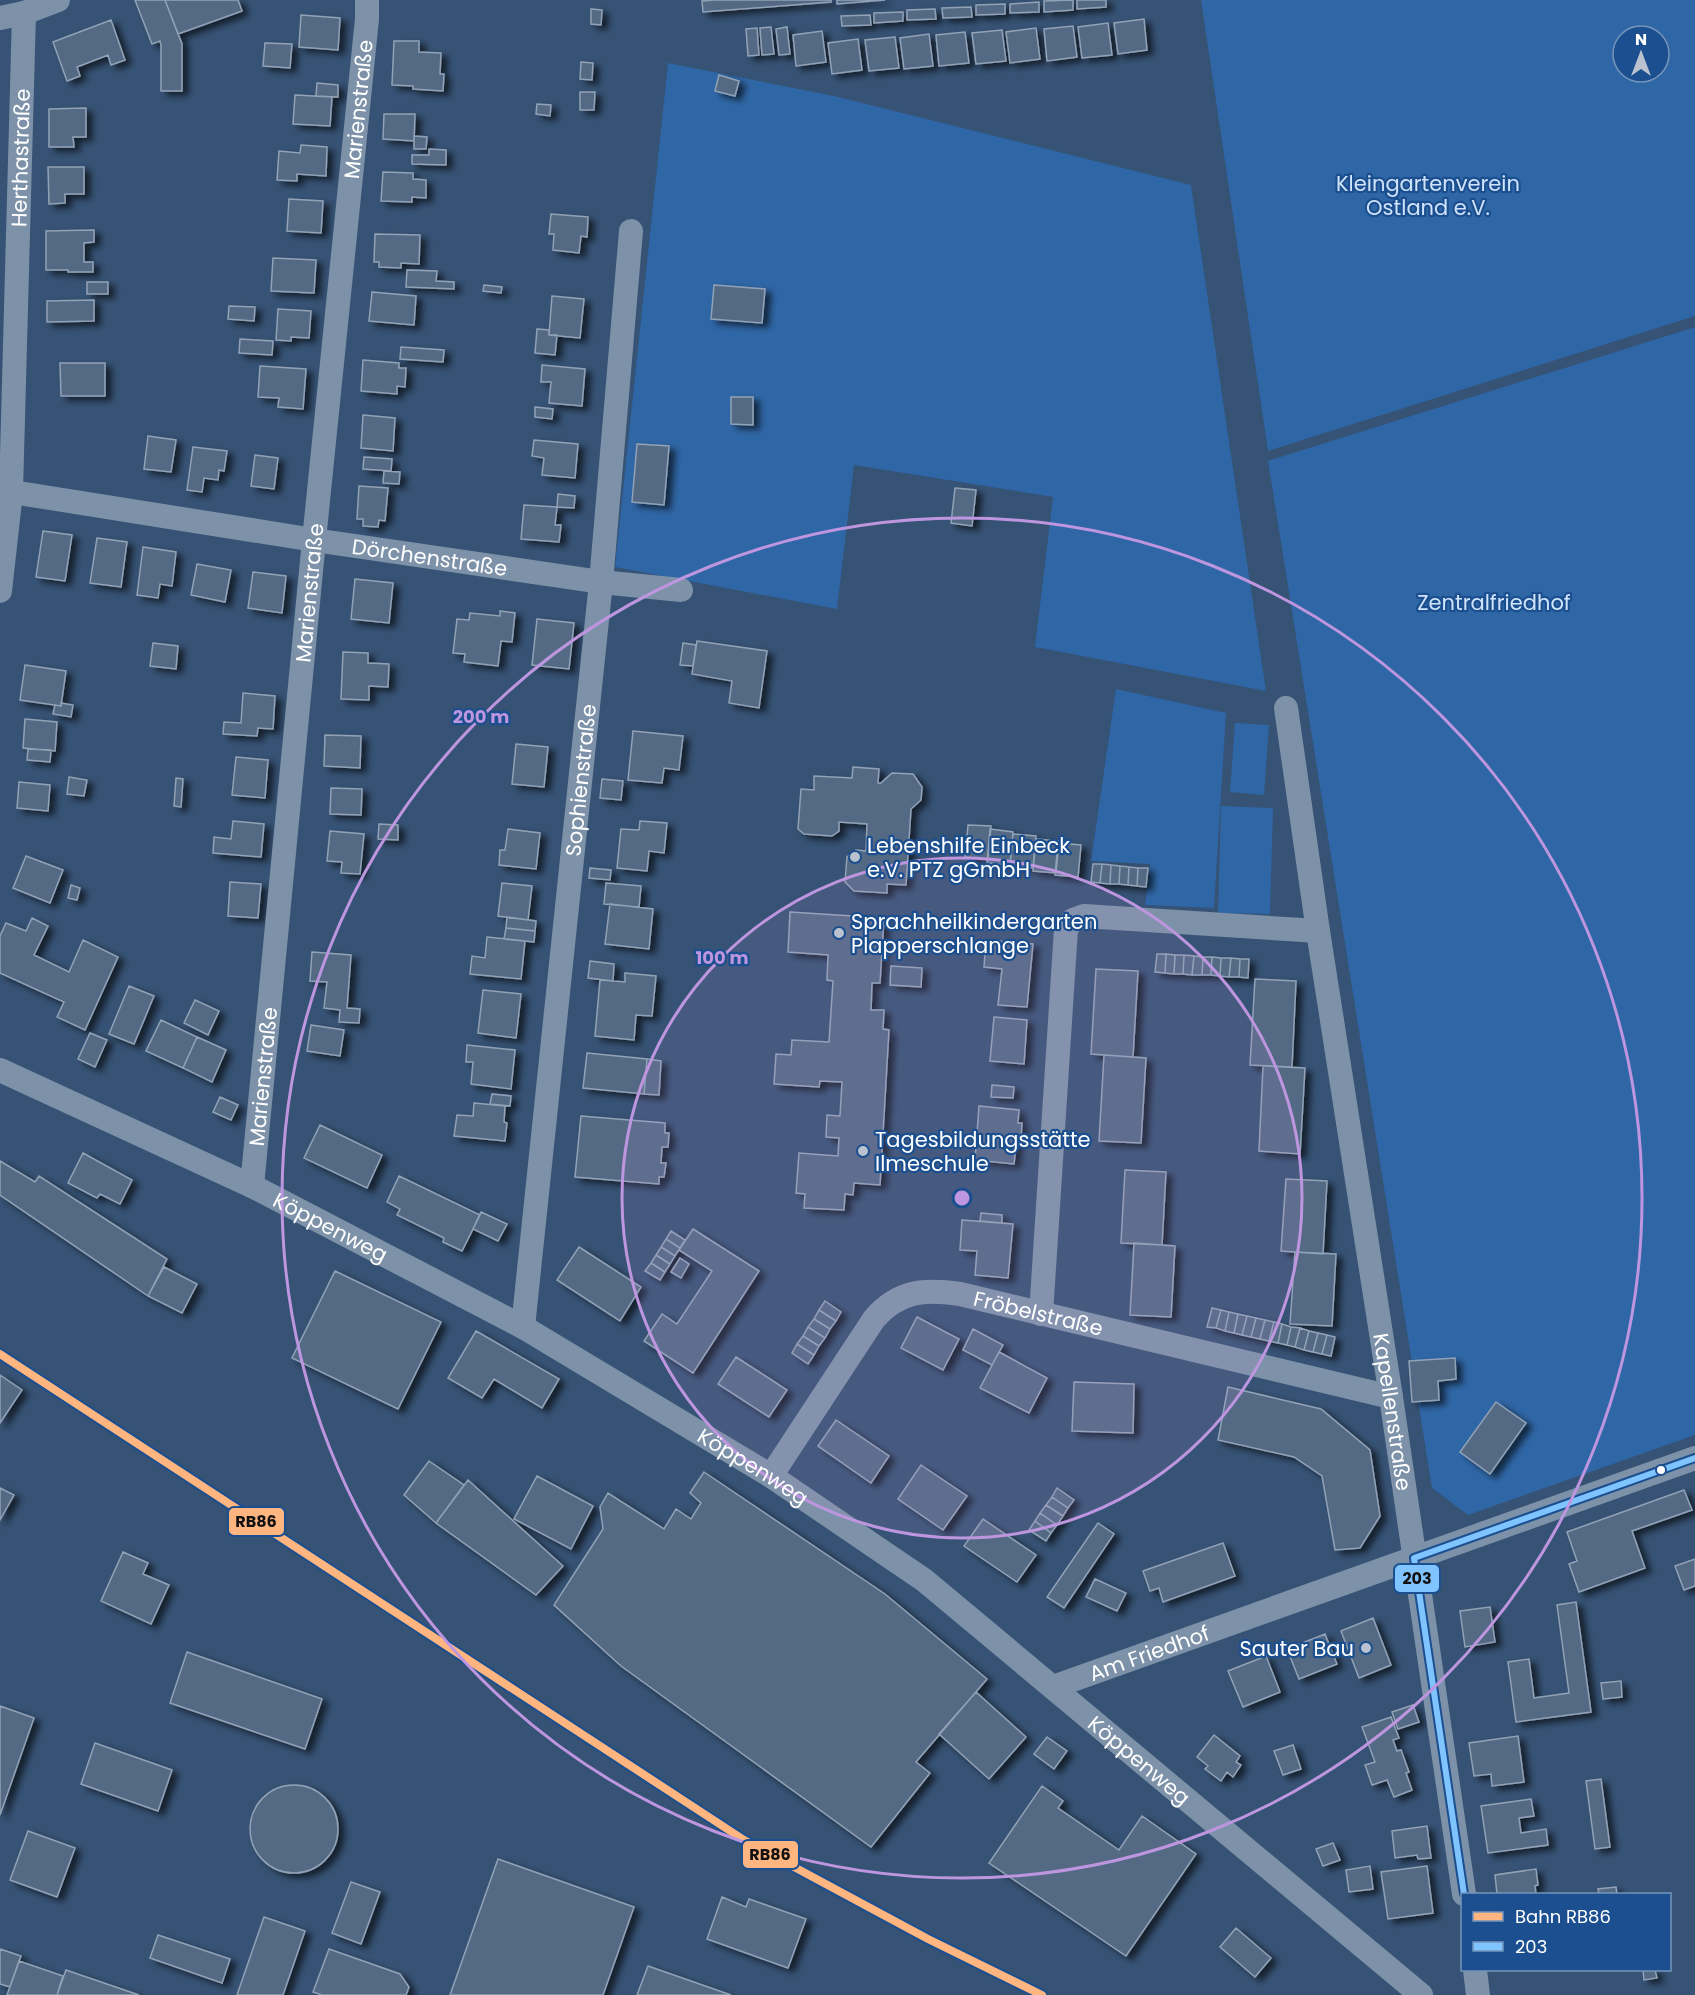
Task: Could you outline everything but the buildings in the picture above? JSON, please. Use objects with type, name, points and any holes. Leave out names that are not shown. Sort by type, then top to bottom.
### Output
[{"type":"street","points":[[0,18],[24,13],[58,0]]},
{"type":"street","name":"Marienstraße","points":[[252,1186],[367,20],[367,0]]},
{"type":"street","name":"Herthastraße","points":[[0,591],[6,491],[24,13]]},
{"type":"street","name":"Sophienstraße","points":[[523,1327],[601,582],[631,231]]},
{"type":"street","name":"Dörchenstraße","points":[[6,491],[314,540],[601,582],[681,590]]},
{"type":"street","name":"Kapellenstraße","points":[[1286,708],[1464,1893]]},
{"type":"street","points":[[1041,1314],[1066,929],[1073,920],[1084,916],[1318,931]]},
{"type":"street","name":"Köppenweg","points":[[0,1070],[252,1186],[523,1327],[771,1476],[924,1580],[1421,1995]]},
{"type":"street","name":"Fröbelstraße","points":[[771,1476],[874,1319],[890,1303],[913,1293],[939,1291],[960,1294],[1391,1397]]},
{"type":"street","name":"Am Friedhof","points":[[1053,1688],[1695,1458]]},
{"type":"street","points":[[1475,1971],[1478,1995]]},
{"type":"green space","name":"Kleingartenverein Ostland e.V.","points":[[1201,0],[1695,0],[1695,316],[1268,451]]},
{"type":"green space","points":[[668,63],[834,96],[1191,185],[1266,691],[1035,647],[1053,497],[854,465],[837,609],[615,567]]},
{"type":"green space","name":"Zentralfriedhof","points":[[1695,327],[1695,1435],[1468,1515],[1432,1488],[1268,461]]},
{"type":"green space","points":[[1116,689],[1226,713],[1214,908],[1145,905],[1150,864],[1091,861]]},
{"type":"green space","points":[[1235,723],[1269,725],[1264,795],[1230,792]]},
{"type":"green space","points":[[1221,806],[1273,808],[1270,914],[1218,913]]},
{"type":"rail line","name":"RB86","points":[[0,1354],[744,1840],[928,1939],[1042,1995]]},
{"type":"transit line","name":"203","points":[[1464,1893],[1414,1558],[1695,1458]]},
{"type":"place","name":"Lebenshilfe Einbeck e.V. PTZ gGmbH","points":[[855,857]]},
{"type":"place","name":"Sprachheilkindergarten Plapperschlange","points":[[839,933]]},
{"type":"place","name":"Tagesbildungsstätte Ilmeschule","points":[[863,1151]]},
{"type":"place","name":"Sauter Bau","points":[[1366,1648]]}]
